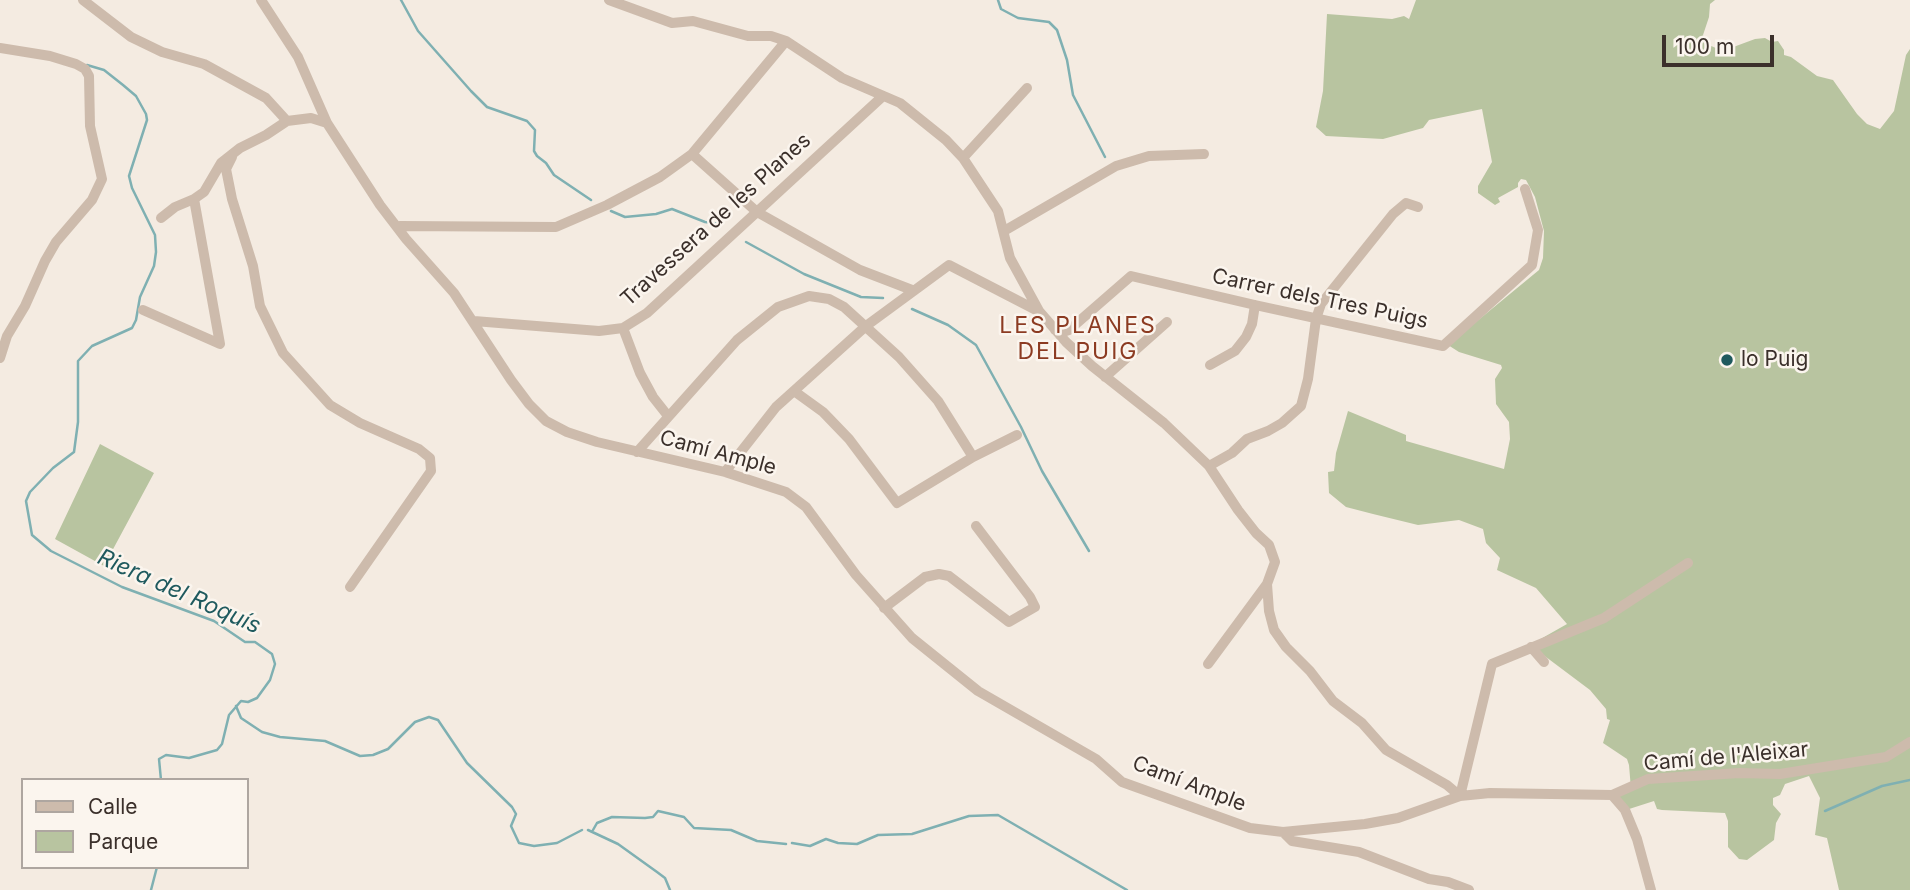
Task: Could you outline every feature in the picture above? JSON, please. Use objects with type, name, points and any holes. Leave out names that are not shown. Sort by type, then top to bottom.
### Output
[{"type":"street","points":[[83,0],[131,37],[162,52],[204,64],[266,99],[287,121]]},
{"type":"street","name":"Camí Ample","points":[[261,0],[298,57],[327,123],[380,205],[453,293],[511,380],[546,421],[577,435],[725,472],[786,492],[806,507],[884,608],[912,638],[978,691],[1097,759],[1122,782],[1250,828],[1283,832],[1379,822],[1460,796]]},
{"type":"street","points":[[609,0],[672,23],[693,21],[748,36],[771,36],[786,41],[842,78],[900,103],[963,158],[998,211],[1010,258],[1039,311],[1055,330],[1105,377],[1164,423],[1209,466],[1238,510],[1269,545],[1275,562],[1267,584],[1208,664]]},
{"type":"street","points":[[400,226],[556,228],[634,191],[692,155],[786,41]]},
{"type":"street","points":[[0,48],[50,56],[85,69],[89,76],[90,126],[102,179],[92,200],[56,242],[45,261],[25,306],[7,336],[0,358]]},
{"type":"street","points":[[963,158],[1027,88]]},
{"type":"street","name":"Travessera de les Planes","points":[[474,321],[599,331],[623,328],[646,313],[883,96]]},
{"type":"street","points":[[162,218],[175,207],[194,200],[204,192],[221,163],[287,121],[311,118],[327,123]]},
{"type":"street","points":[[1004,231],[1116,166],[1149,156],[1204,154]]},
{"type":"street","points":[[233,155],[226,169],[232,199],[253,266],[260,306],[284,353],[330,405],[360,423],[419,449],[430,458],[431,471],[350,587]]},
{"type":"street","points":[[692,155],[757,212],[860,270],[912,290]]},
{"type":"street","name":"Carrer dels Tres Puigs","points":[[1055,330],[1069,330],[1130,276],[1443,346],[1532,265],[1538,230],[1525,189]]},
{"type":"street","points":[[143,310],[220,344],[194,200]]},
{"type":"street","points":[[1209,466],[1232,453],[1247,439],[1282,423],[1301,406],[1308,379],[1316,318],[1321,304],[1393,214],[1406,204],[1418,207]]},
{"type":"street","points":[[725,472],[776,407],[866,326],[949,265],[1039,311]]},
{"type":"street","points":[[637,452],[737,340],[778,307],[809,296],[829,299],[844,306],[899,357],[938,401],[973,457]]},
{"type":"street","points":[[1210,365],[1235,351],[1246,337],[1252,324],[1255,305]]},
{"type":"street","points":[[1105,377],[1167,322]]},
{"type":"street","points":[[623,328],[640,373],[653,397],[668,416]]},
{"type":"street","points":[[794,391],[822,412],[849,439],[897,503],[973,457],[1017,435]]},
{"type":"street","points":[[884,608],[925,577],[939,574],[949,576],[1009,622],[1035,607],[976,526]]},
{"type":"street","points":[[1267,584],[1274,630],[1333,701],[1362,723],[1386,750],[1447,785],[1460,796],[1492,664],[1604,618],[1688,563]]},
{"type":"street","points":[[1531,647],[1544,662]]},
{"type":"street","name":"Camí de l'Aleixar","points":[[1460,796],[1519,792],[1612,795],[1648,779],[1739,773],[1780,774],[1886,757],[1910,742]]},
{"type":"street","points":[[1612,795],[1625,810],[1637,839],[1651,890]]},
{"type":"street","points":[[1283,832],[1292,841],[1359,852],[1429,880],[1448,882],[1469,890]]},
{"type":"green space","points":[[1416,0],[1715,0],[1710,4],[1703,35],[1709,45],[1728,49],[1755,39],[1778,41],[1784,55],[1817,76],[1833,80],[1857,114],[1867,124],[1880,129],[1894,111],[1906,55],[1910,49],[1910,890],[1839,890],[1827,838],[1815,835],[1820,798],[1809,776],[1785,784],[1780,795],[1773,798],[1773,805],[1781,814],[1776,823],[1774,840],[1747,860],[1739,859],[1728,847],[1728,821],[1725,813],[1662,810],[1657,809],[1654,801],[1626,810],[1619,796],[1631,789],[1629,765],[1627,759],[1603,743],[1610,720],[1607,719],[1606,709],[1590,690],[1530,645],[1567,624],[1536,588],[1497,570],[1500,558],[1486,543],[1483,529],[1459,520],[1418,525],[1346,507],[1329,493],[1328,472],[1334,471],[1336,453],[1348,411],[1406,435],[1406,441],[1504,469],[1510,439],[1509,422],[1496,404],[1495,379],[1502,368],[1501,365],[1459,352],[1448,345],[1539,270],[1543,258],[1544,231],[1535,197],[1526,180],[1521,179],[1518,187],[1498,198],[1500,202],[1495,205],[1478,193],[1478,186],[1492,162],[1482,109],[1429,120],[1423,128],[1383,139],[1326,136],[1316,127],[1323,91],[1327,14],[1392,19],[1404,16],[1409,19]]},
{"type":"green space","points":[[100,444],[154,473],[104,566],[55,539]]},
{"type":"waterway","points":[[401,0],[418,31],[471,91],[487,107],[527,121],[535,130],[534,151],[537,156],[554,175],[591,200]]},
{"type":"waterway","points":[[998,0],[1001,9],[1018,18],[1049,22],[1057,30],[1067,60],[1073,95],[1105,157]]},
{"type":"waterway","name":"Riera del Roquís","points":[[87,65],[104,70],[123,85],[136,96],[146,114],[147,120],[129,176],[155,235],[156,252],[154,266],[140,297],[132,328],[92,346],[78,361],[78,422],[74,452],[53,468],[30,492],[26,501],[32,535],[51,551],[122,587],[214,621],[245,642],[255,642],[272,654],[275,664],[270,680],[257,698],[248,702],[241,701],[229,715],[222,744],[217,750],[189,758],[166,755],[159,759],[161,778]]},
{"type":"waterway","points":[[611,211],[625,217],[656,214],[672,209],[705,222],[720,224]]},
{"type":"waterway","points":[[746,242],[804,274],[861,297],[883,298]]},
{"type":"waterway","points":[[912,309],[948,325],[976,345],[1042,471],[1089,551]]},
{"type":"waterway","points":[[236,706],[241,718],[262,732],[280,737],[325,741],[360,756],[373,755],[388,749],[415,722],[429,717],[438,720],[467,763],[512,807],[516,814],[511,826],[519,843],[534,846],[557,843],[582,830]]},
{"type":"waterway","points":[[1825,811],[1882,786],[1910,780]]},
{"type":"waterway","points":[[593,830],[597,823],[612,817],[653,817],[658,811],[684,817],[694,828],[731,830],[757,841],[786,844]]},
{"type":"waterway","points":[[792,843],[810,846],[826,839],[857,844],[878,835],[912,834],[969,816],[998,815],[1127,890]]},
{"type":"waterway","points":[[588,830],[618,844],[657,872],[665,878],[670,890]]},
{"type":"waterway","points":[[151,890],[156,869]]},
{"type":"place","name":"lo Puig","points":[[1727,360]]},
{"type":"district","name":"LES PLANES DEL PUIG","points":[[1078,339]]}]
